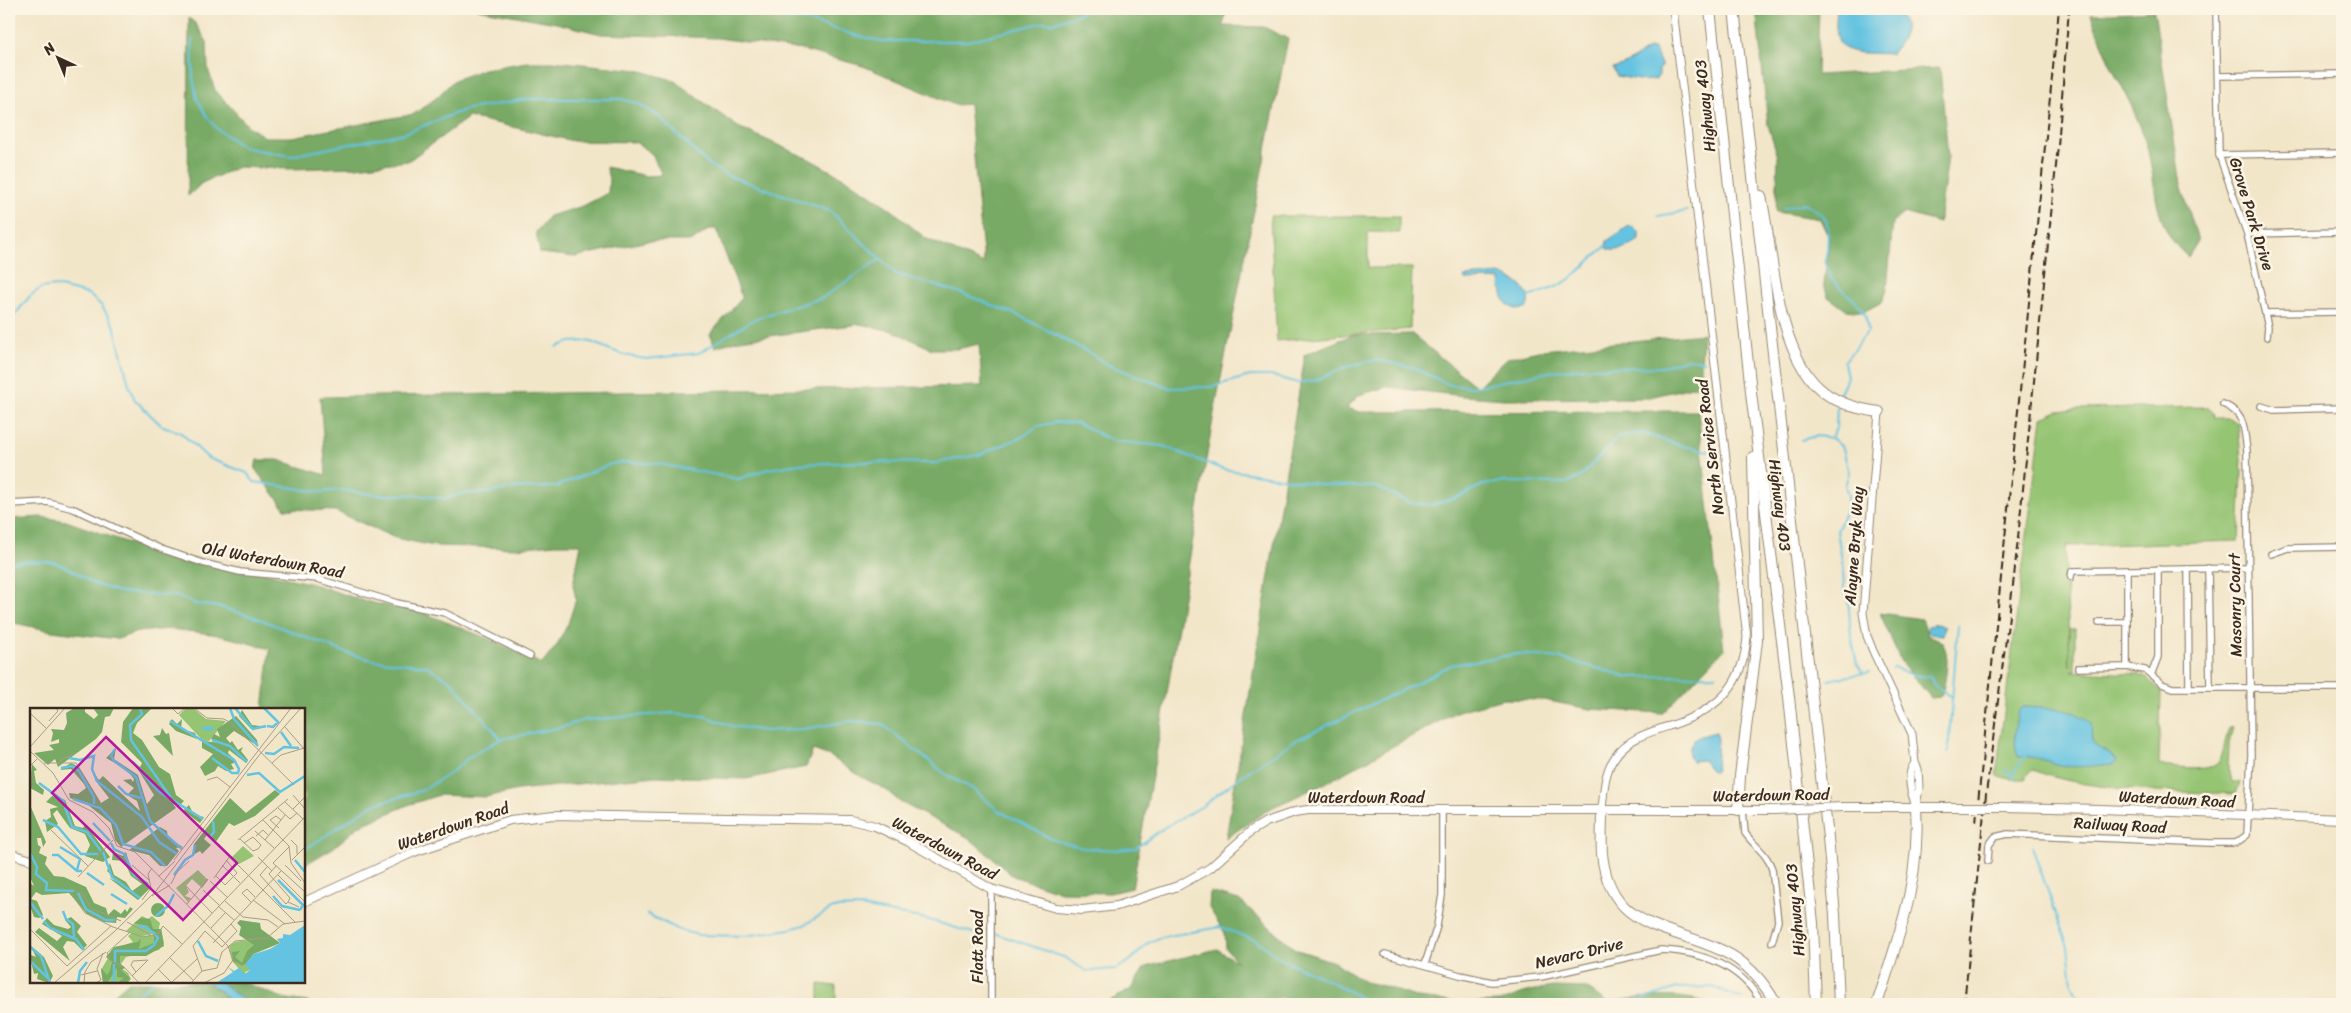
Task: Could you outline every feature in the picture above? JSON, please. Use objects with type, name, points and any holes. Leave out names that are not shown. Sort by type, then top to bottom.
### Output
[{"type":"highway","name":"Highway 403","points":[[1710,9],[1752,401],[1789,698],[1813,923],[1816,1004]]},
{"type":"highway","name":"Highway 403","points":[[1734,9],[1829,848],[1835,915],[1839,1004]]},
{"type":"highway","points":[[1750,150],[1768,226],[1777,286],[1789,340],[1806,373],[1819,388],[1838,400],[1878,412]]},
{"type":"highway","points":[[1741,810],[1740,776],[1757,641],[1752,401]]},
{"type":"highway","points":[[1877,1004],[1912,887],[1916,848],[1916,806]]},
{"type":"highway","points":[[1602,809],[1602,855],[1610,884],[1620,902],[1634,915],[1652,926],[1704,943],[1732,956],[1755,974],[1776,1004]]},
{"type":"main road","name":"Waterdown Road","points":[[305,902],[359,875],[422,849],[510,820],[554,814],[850,820],[863,822],[893,834],[991,889],[1056,908],[1082,910],[1108,907],[1169,889],[1197,876],[1210,868],[1251,831],[1266,822],[1295,812],[1334,809],[1774,810],[1916,806],[2101,809],[2342,819]]},
{"type":"main road","points":[[9,853],[30,860]]},
{"type":"street","name":"North Service Road","points":[[1602,809],[1607,772],[1619,752],[1641,736],[1678,723],[1716,704],[1728,692],[1739,675],[1746,653],[1746,630],[1673,9]]},
{"type":"street","name":"Grove Park Drive","points":[[2216,9],[2219,155],[2247,234],[2268,327],[2267,337]]},
{"type":"street","points":[[2218,76],[2342,74]]},
{"type":"street","points":[[2219,155],[2342,153]]},
{"type":"street","points":[[2247,234],[2342,232]]},
{"type":"street","points":[[2265,313],[2342,312]]},
{"type":"street","name":"Masonry Court","points":[[2223,404],[2239,414],[2246,444],[2251,686],[2249,816]]},
{"type":"street","points":[[2261,406],[2274,410],[2342,408]]},
{"type":"street","name":"Alayne Bryk Way","points":[[1878,412],[1863,601],[1864,622],[1873,651],[1909,726],[1914,746],[1915,763],[1918,769],[1916,806]]},
{"type":"street","name":"Old Waterdown Road","points":[[9,504],[48,502],[74,509],[161,549],[203,563],[240,572],[318,579],[398,603],[445,613],[530,656]]},
{"type":"street","points":[[2271,554],[2288,548],[2342,547]]},
{"type":"street","points":[[2208,568],[2210,687]]},
{"type":"street","points":[[2071,577],[2072,571],[2248,568]]},
{"type":"street","points":[[2188,569],[2189,688]]},
{"type":"street","points":[[2127,570],[2127,667]]},
{"type":"street","points":[[2151,675],[2158,657],[2158,570]]},
{"type":"street","points":[[2099,622],[2127,622]]},
{"type":"street","points":[[2078,668],[2127,667],[2145,670],[2162,684],[2173,688],[2251,686],[2342,688]]},
{"type":"street","points":[[1426,964],[1437,926],[1442,895],[1442,810]]},
{"type":"street","points":[[1741,810],[1745,833],[1770,861],[1772,869],[1778,921],[1772,942]]},
{"type":"street","name":"Railway Road","points":[[1988,861],[1989,845],[1995,837],[2008,834],[2236,843],[2247,835],[2249,816]]},
{"type":"street","name":"Flatt Road","points":[[991,889],[991,1004]]},
{"type":"street","name":"Nevarc Drive","points":[[1385,954],[1492,982],[1541,977],[1661,950],[1675,950],[1707,957],[1729,968],[1750,985],[1762,1004]]},
{"type":"green space","points":[[477,9],[1233,9],[1227,10],[1223,26],[1264,27],[1288,39],[1214,413],[1132,888],[1110,893],[1061,892],[1013,876],[969,838],[900,802],[886,790],[860,776],[830,756],[813,750],[806,767],[746,779],[656,776],[518,790],[486,797],[439,795],[408,805],[359,826],[333,848],[305,864],[305,708],[263,708],[270,649],[219,635],[170,629],[137,632],[118,639],[52,631],[9,622],[9,519],[41,517],[66,521],[183,562],[262,572],[313,584],[364,601],[424,613],[484,637],[542,664],[557,645],[568,624],[576,599],[573,585],[581,544],[555,544],[517,548],[434,546],[395,538],[335,511],[285,509],[255,469],[257,460],[278,460],[326,475],[320,397],[982,386],[979,344],[957,349],[932,349],[893,331],[860,324],[739,340],[715,347],[710,334],[742,298],[716,229],[710,229],[692,241],[648,241],[575,257],[540,253],[536,232],[549,216],[583,206],[608,193],[609,179],[606,167],[646,176],[662,175],[652,154],[635,142],[573,141],[469,117],[408,161],[356,167],[292,169],[238,167],[202,183],[188,196],[189,18],[196,24],[207,42],[208,69],[215,90],[248,126],[265,137],[292,137],[414,114],[436,98],[454,80],[484,69],[527,62],[564,62],[638,70],[673,80],[738,127],[809,159],[851,182],[891,209],[925,238],[984,264],[969,104],[955,105],[863,66],[802,50],[718,38],[601,34],[556,23]]},
{"type":"green space","points":[[1756,9],[1819,9],[1817,75],[1940,68],[1948,157],[1939,223],[1904,213],[1893,222],[1887,290],[1882,302],[1863,312],[1846,310],[1828,297],[1824,284],[1829,238],[1820,219],[1776,212],[1778,157],[1768,125]]},
{"type":"green space","points":[[2154,11],[2181,184],[2198,241],[2188,257],[2175,244],[2166,230],[2160,215],[2143,134],[2104,50],[2091,14]]},
{"type":"green space","points":[[1270,216],[1399,216],[1399,233],[1368,232],[1368,268],[1412,268],[1410,329],[1277,341]]},
{"type":"green space","points":[[1412,334],[1477,387],[1507,358],[1543,350],[1703,334],[1700,385],[1646,398],[1504,399],[1387,387],[1359,395],[1347,408],[1360,412],[1698,411],[1724,650],[1663,713],[1589,709],[1544,700],[1503,699],[1458,711],[1322,785],[1271,808],[1226,838],[1304,355],[1352,335]]},
{"type":"green space","points":[[2208,407],[2212,410],[2215,418],[2229,418],[2238,423],[2242,472],[2239,541],[2067,546],[2067,544],[2065,550],[2070,666],[2069,629],[2075,629],[2075,670],[2071,671],[2137,674],[2150,680],[2161,691],[2159,765],[2199,769],[2214,765],[2219,762],[2229,728],[2233,727],[2229,743],[2228,771],[2230,771],[2232,782],[2240,782],[2236,794],[2106,787],[2056,778],[2033,770],[2027,775],[2026,779],[2009,779],[1996,775],[2042,418],[2058,411],[2074,409]]},
{"type":"green space","points":[[1880,613],[1922,619],[1928,635],[1939,640],[1943,645],[1946,651],[1947,667],[1941,697],[1931,698],[1901,662]]},
{"type":"green space","points":[[1210,892],[1239,900],[1295,949],[1334,962],[1365,982],[1384,986],[1418,998],[1463,1003],[1499,1002],[1529,991],[1552,987],[1587,988],[1606,1002],[1645,997],[1672,997],[1697,1000],[1710,1004],[1303,1004],[1279,997],[1275,1004],[1103,1004],[1130,990],[1145,967],[1217,949],[1237,962],[1226,948],[1225,933],[1209,908]]},
{"type":"green space","points":[[128,983],[209,983],[232,1004],[97,1004],[109,999]]},
{"type":"green space","points":[[222,983],[245,983],[282,998],[320,1004],[248,1004]]},
{"type":"green space","points":[[819,984],[836,986],[836,1003],[819,1002]]},
{"type":"green space","points":[[592,999],[671,1004],[585,1004]]},
{"type":"water","points":[[1837,9],[1897,9],[1903,22],[1903,37],[1891,54],[1855,52],[1847,49],[1841,44],[1837,36]]},
{"type":"water","points":[[1650,48],[1655,50],[1662,67],[1659,69],[1659,75],[1656,79],[1644,81],[1617,76],[1613,68],[1627,63]]},
{"type":"water","points":[[1629,226],[1634,227],[1639,232],[1639,240],[1618,250],[1606,247],[1607,241]]},
{"type":"water","points":[[1500,274],[1511,279],[1526,291],[1528,303],[1526,309],[1513,308],[1508,305],[1501,291],[1500,279],[1465,280],[1464,277]]},
{"type":"water","points":[[1937,624],[1945,627],[1943,635],[1931,634],[1927,631],[1928,626]]},
{"type":"water","points":[[2024,707],[2069,711],[2084,718],[2091,724],[2094,744],[2112,755],[2117,761],[2113,764],[2071,767],[2031,757],[2018,757],[2015,746],[2015,727],[2019,710]]},
{"type":"water","points":[[1716,732],[1718,739],[1716,770],[1713,773],[1703,760],[1692,761],[1689,758],[1689,751],[1695,739]]},
{"type":"water","points":[[209,983],[222,983],[248,1004],[232,1004]]},
{"type":"waterway","points":[[538,9],[598,12],[657,9]]},
{"type":"waterway","points":[[729,9],[808,21],[881,41],[968,41],[1045,22],[1052,23],[1093,9]]},
{"type":"waterway","points":[[192,40],[193,77],[197,99],[217,129],[243,147],[290,156],[405,133],[464,110],[527,99],[621,99],[639,104],[657,115],[708,164],[726,175],[830,211],[896,274],[961,293],[1022,317],[1088,352],[1108,365],[1169,388],[1211,387],[1250,376],[1272,376],[1298,383],[1317,380],[1343,368],[1375,360],[1412,367],[1450,385],[1473,387],[1554,371],[1583,368],[1660,367],[1688,359],[1704,361]]},
{"type":"waterway","points":[[1784,208],[1805,203],[1823,217],[1828,227],[1826,261],[1828,271],[1834,282],[1860,306],[1865,316],[1868,331],[1844,362],[1847,377],[1839,396]]},
{"type":"waterway","points":[[1658,216],[1687,211]]},
{"type":"waterway","points":[[1528,297],[1551,289],[1566,281],[1607,246]]},
{"type":"waterway","points":[[557,347],[569,342],[588,341],[624,355],[646,359],[699,353],[756,318],[822,298],[880,259]]},
{"type":"waterway","points":[[9,322],[30,296],[41,288],[56,286],[88,294],[101,305],[114,325],[129,385],[135,400],[161,425],[181,433],[208,458],[247,473],[254,482],[320,492],[343,490],[379,495],[417,495],[446,499],[463,493],[487,493],[513,488],[555,487],[611,464],[628,462],[660,464],[738,479],[768,469],[799,464],[862,462],[935,463],[979,455],[1022,437],[1038,426],[1056,422],[1077,423],[1113,441],[1163,446],[1222,469],[1325,485],[1377,487],[1410,503],[1432,505],[1458,497],[1483,485],[1502,482],[1566,483],[1580,477],[1619,436],[1642,433],[1683,446],[1713,452]]},
{"type":"waterway","points":[[1832,438],[1836,428],[1837,406]]},
{"type":"waterway","points":[[1801,440],[1816,436],[1832,438],[1843,448],[1849,473],[1845,486],[1848,495],[1846,510],[1837,531],[1843,566],[1844,589],[1848,597],[1851,636],[1857,664],[1863,673]]},
{"type":"waterway","points":[[9,563],[24,561],[54,562],[72,570],[92,583],[119,592],[177,596],[196,604],[220,607],[254,617],[344,652],[372,660],[427,666],[452,682],[501,739]]},
{"type":"waterway","points":[[1948,752],[1958,625]]},
{"type":"waterway","points":[[305,849],[372,805],[423,790],[449,774],[472,755],[501,739],[562,727],[585,720],[673,713],[704,716],[733,726],[765,731],[803,729],[851,721],[882,724],[948,776],[973,789],[999,811],[1054,840],[1083,848],[1117,850],[1136,848],[1165,827],[1201,807],[1240,777],[1294,741],[1451,665],[1517,654],[1559,658],[1630,677],[1716,675]]},
{"type":"waterway","points":[[1893,668],[1913,675],[1930,677],[1934,685],[1952,697]]},
{"type":"waterway","points":[[1828,680],[1870,672]]},
{"type":"waterway","points":[[2012,774],[2026,756]]},
{"type":"waterway","points":[[2005,771],[2012,774],[2015,779]]},
{"type":"waterway","points":[[2032,847],[2068,947],[2072,983],[2081,1004]]},
{"type":"waterway","points":[[647,914],[679,930],[698,935],[745,936],[804,925],[833,908],[861,907],[926,919],[973,933],[986,933]]},
{"type":"waterway","points":[[994,933],[1066,958],[1086,971],[1116,969],[1131,960],[1148,943],[1162,937],[1221,927],[1257,941],[1283,960],[1332,982],[1372,1004]]},
{"type":"waterway","points":[[129,1004],[151,983]]},
{"type":"waterway","points":[[1629,1004],[1677,988],[1712,987],[1743,999]]},
{"type":"railway","points":[[1976,822],[2059,9]]},
{"type":"railway","points":[[1964,1004],[1986,794],[2014,577],[2058,146],[2069,9]]}]
